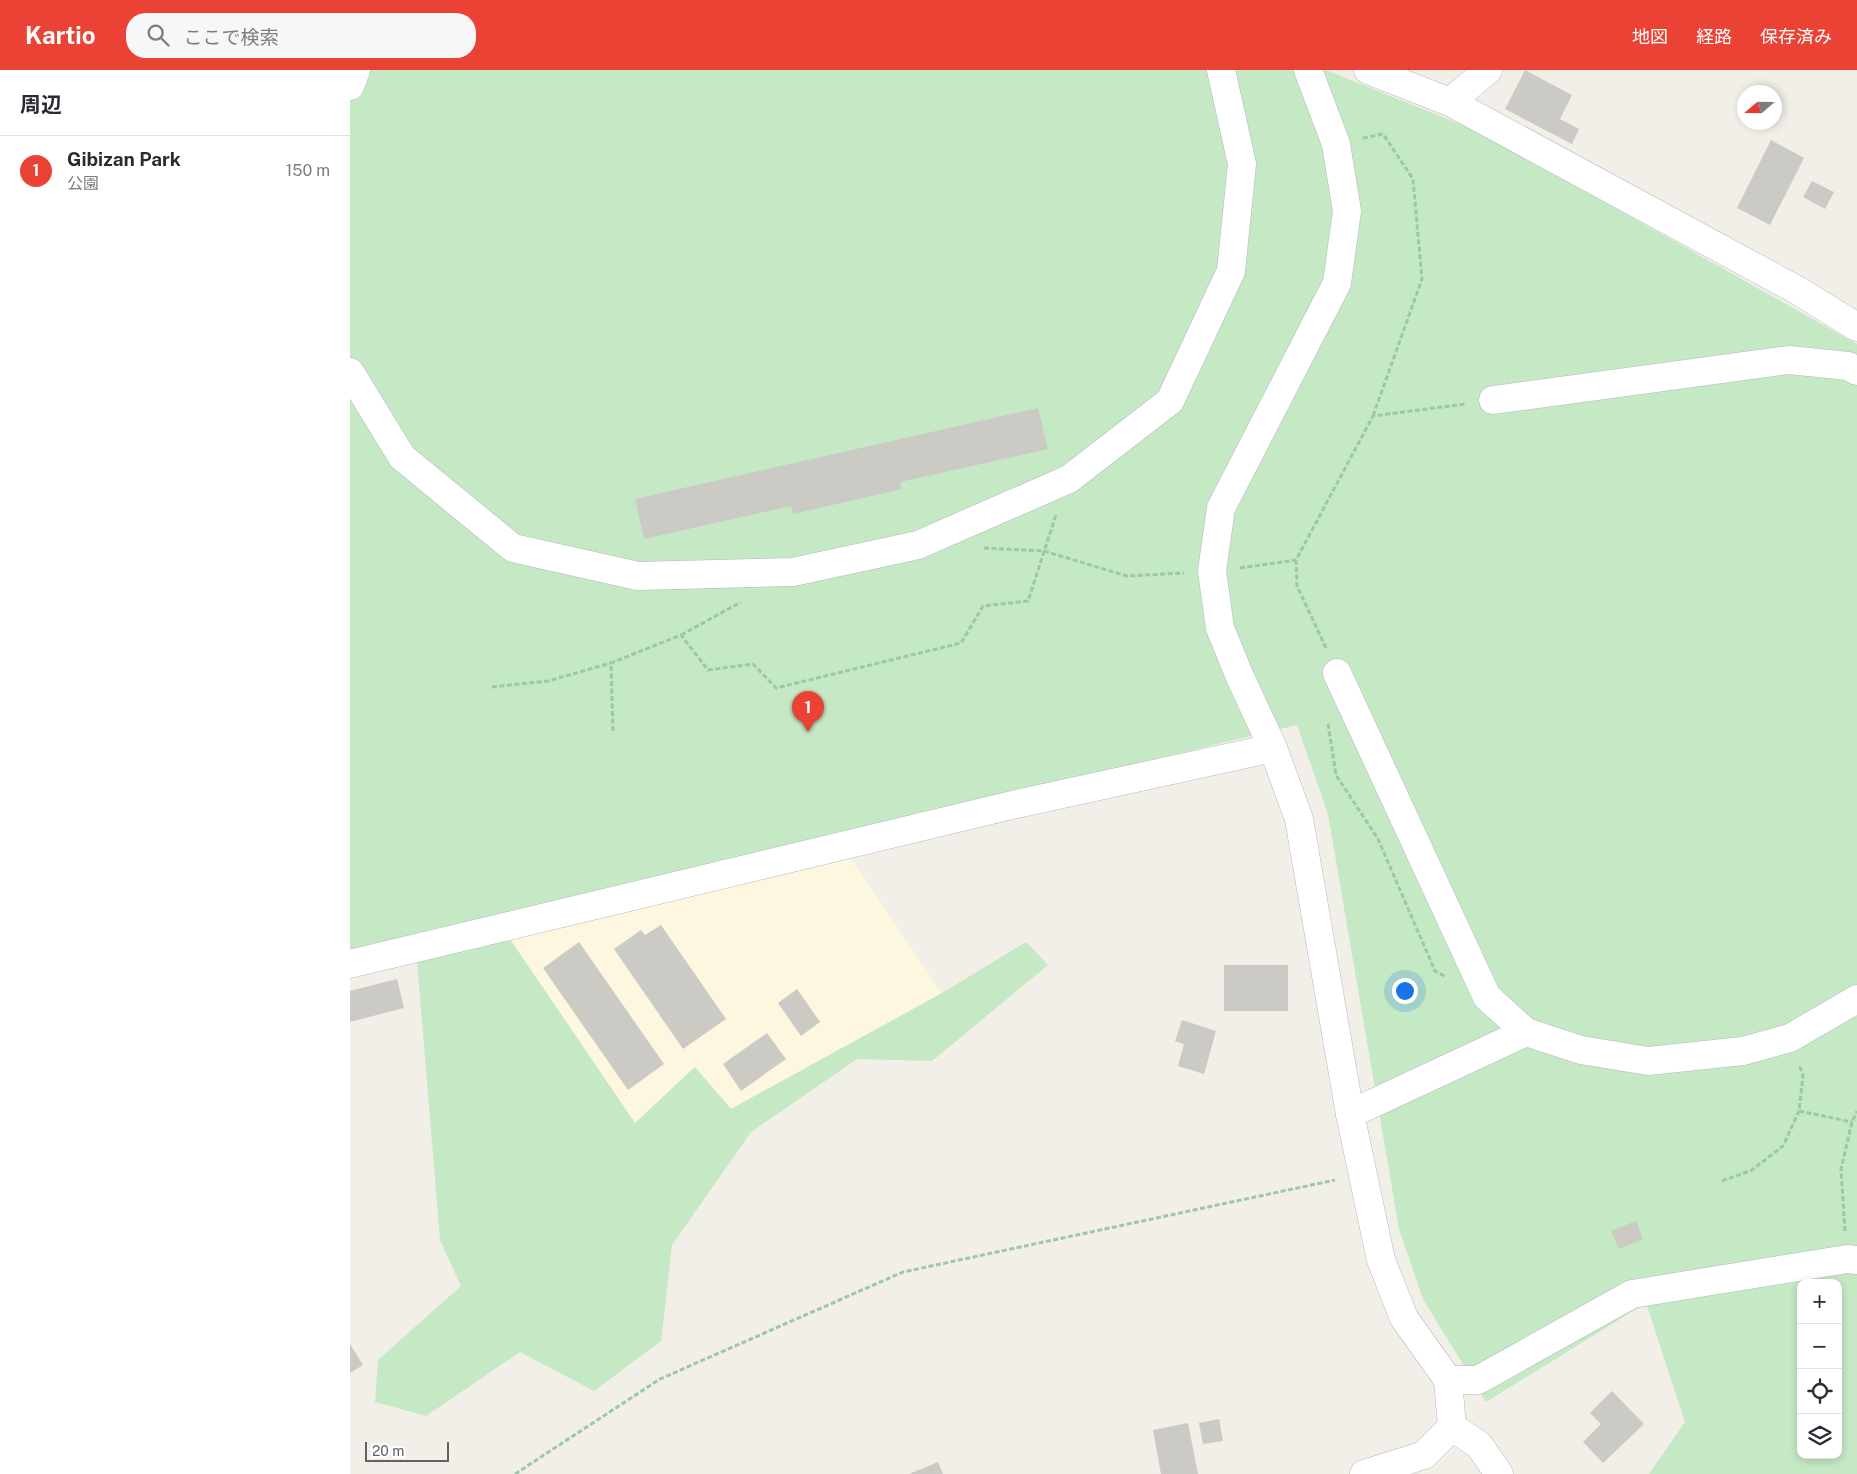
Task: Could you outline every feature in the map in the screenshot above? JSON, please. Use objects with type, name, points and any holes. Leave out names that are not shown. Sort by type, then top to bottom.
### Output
[{"type":"street","points":[[350,86],[356,70]]},
{"type":"street","points":[[350,372],[402,457],[513,548],[638,576],[793,572],[918,545],[1069,479],[1170,401],[1231,271],[1242,164],[1221,70]]},
{"type":"street","points":[[1308,70],[1336,144],[1347,211],[1337,283],[1221,508],[1212,571],[1220,628],[1240,677],[1273,748],[1299,819],[1350,1114],[1381,1260],[1404,1318],[1448,1380],[1452,1427],[1424,1455],[1364,1474]]},
{"type":"street","points":[[1368,70],[1450,102],[1797,290],[1857,327]]},
{"type":"street","points":[[1450,102],[1488,70]]},
{"type":"street","points":[[1493,400],[1788,360],[1848,366],[1857,370]]},
{"type":"street","points":[[1337,672],[1487,997],[1526,1032],[1581,1050],[1648,1061],[1743,1051],[1790,1038],[1857,999]]},
{"type":"street","points":[[350,964],[1003,808],[1273,748]]},
{"type":"street","points":[[1350,1114],[1526,1032]]},
{"type":"street","points":[[1448,1380],[1478,1380],[1632,1294],[1852,1260]]},
{"type":"street","points":[[1452,1427],[1479,1446],[1499,1474]]},
{"type":"path","points":[[1336,144],[1383,134],[1413,179],[1422,279],[1373,416],[1296,560],[1297,586],[1337,672]]},
{"type":"path","points":[[1373,416],[1493,400]]},
{"type":"path","points":[[492,687],[548,681],[612,663],[681,635],[708,670],[753,664],[776,688],[961,643],[983,606],[1028,601],[1069,479]]},
{"type":"path","points":[[976,548],[1044,552],[1127,576],[1212,571],[1296,560]]},
{"type":"path","points":[[612,663],[613,731]]},
{"type":"path","points":[[1328,720],[1336,775],[1378,839],[1435,971],[1487,997]]},
{"type":"path","points":[[1722,1181],[1752,1170],[1783,1146],[1799,1111],[1803,1076],[1790,1038]]},
{"type":"path","points":[[1799,1111],[1852,1122]]},
{"type":"path","points":[[1852,1260],[1841,1169],[1852,1122],[1857,1111]]},
{"type":"path","points":[[515,1474],[660,1379],[903,1272],[1363,1175]]},
{"type":"shaded area","points":[[835,835],[942,993],[731,1109],[695,1067],[635,1123],[495,917]]},
{"type":"green space","points":[[350,70],[1326,70],[1482,133],[1857,344],[1857,1474],[1649,1474],[1685,1422],[1646,1303],[1486,1402],[1423,1299],[1399,1229],[1328,814],[1297,725],[495,917],[635,1123],[695,1067],[731,1109],[942,993],[1026,942],[1048,965],[932,1061],[857,1059],[751,1132],[672,1245],[661,1341],[594,1391],[520,1352],[426,1416],[375,1402],[378,1360],[461,1286],[440,1240],[415,936],[350,951]]},
{"type":"building","points":[[1525,70],[1572,95],[1560,119],[1579,129],[1572,144],[1505,109]]},
{"type":"building","points":[[1771,140],[1804,158],[1770,225],[1737,208]]},
{"type":"building","points":[[1812,181],[1834,192],[1825,209],[1803,197]]},
{"type":"building","points":[[1038,408],[1048,449],[900,482],[902,489],[793,514],[791,506],[644,539],[635,499]]},
{"type":"building","points":[[661,925],[726,1019],[683,1049],[614,949],[641,930],[645,935]]},
{"type":"building","points":[[579,942],[664,1064],[628,1090],[543,968]]},
{"type":"building","points":[[1224,965],[1288,965],[1288,1011],[1224,1011]]},
{"type":"building","points":[[397,979],[404,1008],[350,1022],[350,991]]},
{"type":"building","points":[[797,989],[820,1022],[801,1036],[778,1003]]},
{"type":"building","points":[[1182,1020],[1216,1031],[1204,1074],[1178,1066],[1184,1044],[1175,1041]]},
{"type":"building","points":[[767,1033],[786,1059],[741,1091],[723,1064]]},
{"type":"building","points":[[1636,1221],[1643,1239],[1619,1249],[1611,1231]]},
{"type":"building","points":[[350,1344],[363,1365],[350,1373]]},
{"type":"building","points":[[1612,1391],[1644,1424],[1603,1463],[1583,1442],[1601,1424],[1590,1413]]},
{"type":"building","points":[[1219,1419],[1223,1441],[1203,1444],[1199,1423]]},
{"type":"building","points":[[1188,1423],[1198,1474],[1161,1474],[1153,1430]]},
{"type":"building","points":[[938,1462],[943,1474],[909,1474]]},
{"type":"place","name":"Gibizan Park","points":[[808,732]]}]
